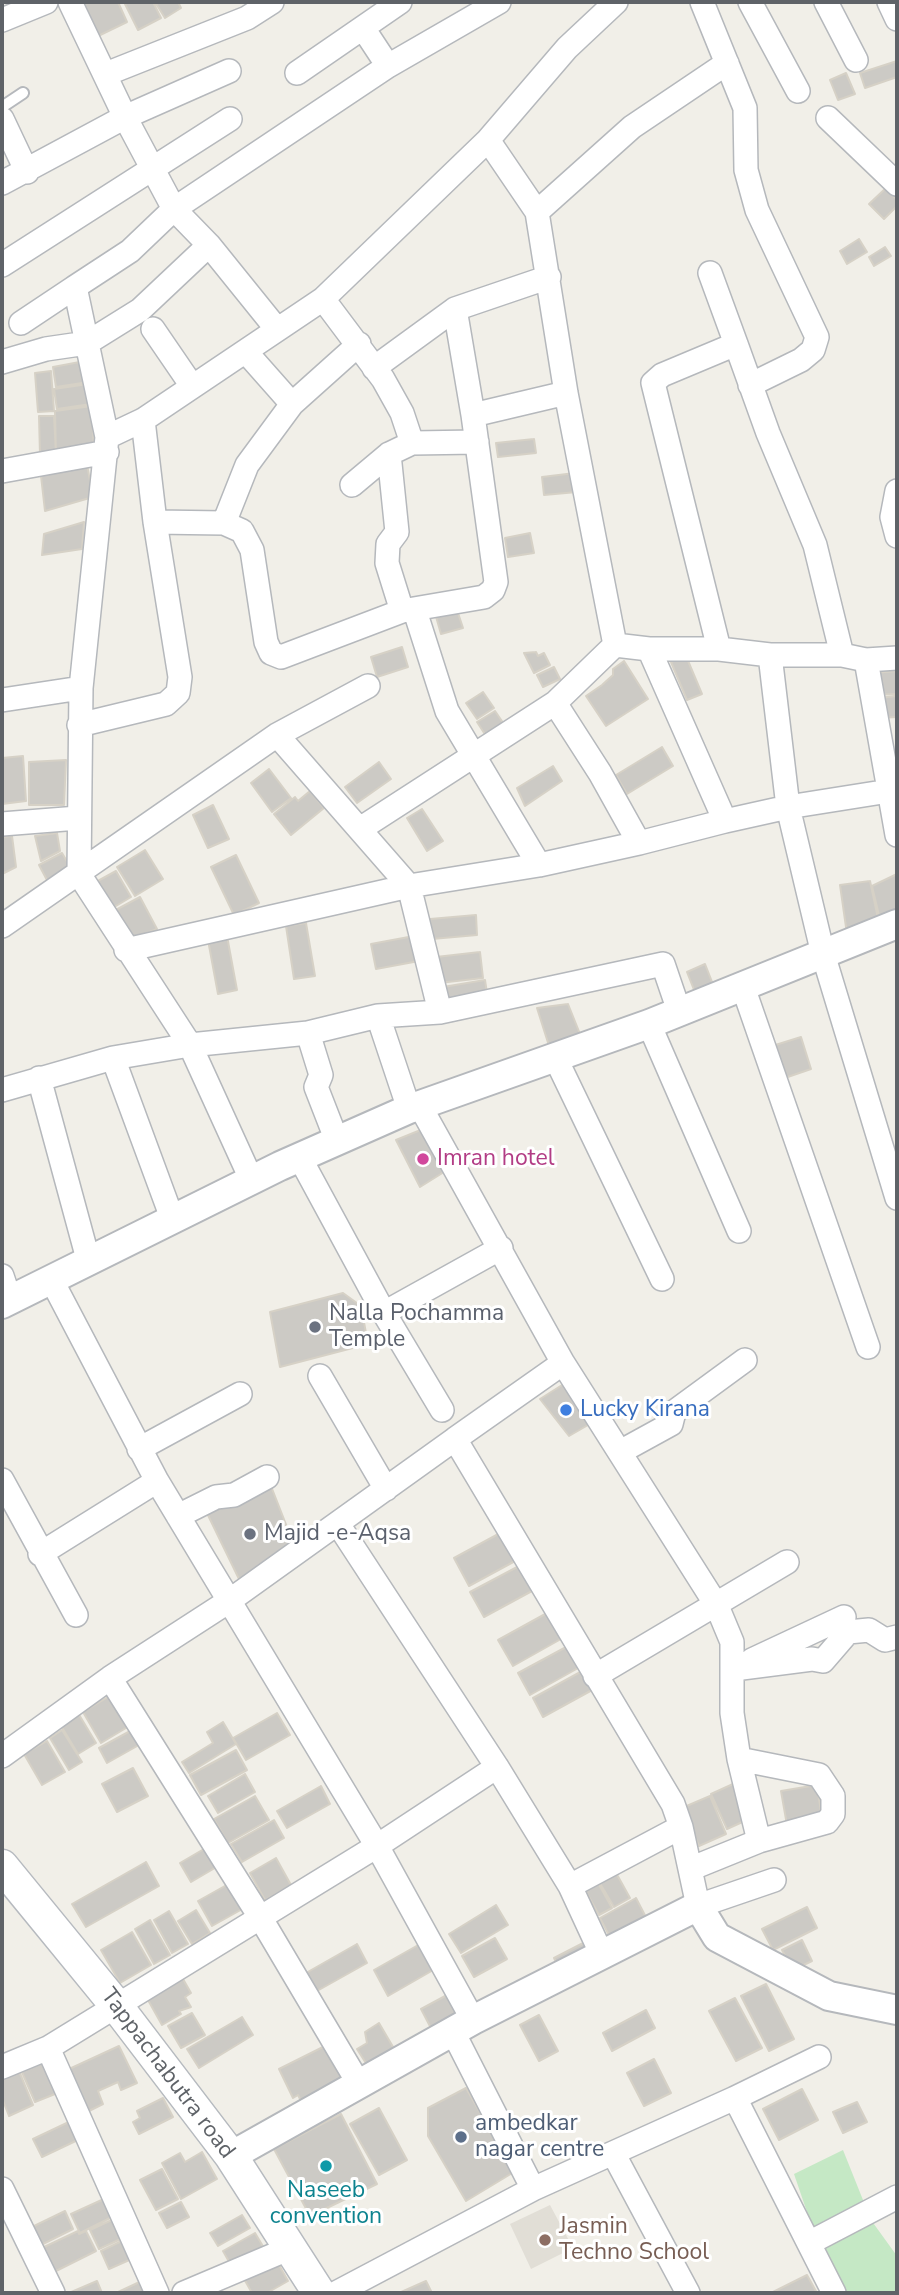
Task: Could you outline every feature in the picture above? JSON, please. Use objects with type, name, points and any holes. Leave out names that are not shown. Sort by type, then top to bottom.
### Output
[{"type":"main road","name":"Tappachabutra road","points":[[2,1866],[115,2004],[232,2156],[288,2249],[319,2293]]},
{"type":"street","points":[[2,20],[46,2]]},
{"type":"street","points":[[70,2],[125,117],[174,209],[209,245],[276,328]]},
{"type":"street","points":[[106,74],[247,18],[272,2]]},
{"type":"street","points":[[297,73],[400,2]]},
{"type":"street","points":[[21,323],[130,251],[174,209],[388,66],[499,2]]},
{"type":"street","points":[[2,471],[107,445],[246,352],[276,328],[323,299],[488,140],[567,48],[616,2]]},
{"type":"street","points":[[702,2],[745,108],[746,170],[757,210],[817,337],[813,350],[802,360],[750,385]]},
{"type":"street","points":[[750,2],[798,91]]},
{"type":"street","points":[[826,2],[856,60]]},
{"type":"street","points":[[889,2],[897,19]]},
{"type":"street","points":[[363,28],[388,66]]},
{"type":"street","points":[[537,212],[632,127],[727,63]]},
{"type":"street","points":[[2,183],[27,172],[125,117],[229,71]]},
{"type":"street","points":[[828,118],[897,184]]},
{"type":"street","points":[[2,119],[27,172]]},
{"type":"street","points":[[2,265],[230,119]]},
{"type":"street","points":[[488,140],[537,212],[566,393],[615,645]]},
{"type":"street","points":[[2,362],[46,349],[87,343],[140,310],[209,245]]},
{"type":"street","points":[[710,272],[750,385],[815,545],[842,654]]},
{"type":"street","points":[[374,368],[455,309],[549,277]]},
{"type":"street","points":[[75,287],[107,445],[81,688],[79,874],[190,1045],[252,1181]]},
{"type":"street","points":[[323,299],[359,344],[374,368],[401,413],[412,443]]},
{"type":"street","points":[[155,522],[224,523],[242,531],[252,550],[266,642],[271,653],[281,657],[408,611],[484,597],[493,590],[496,582],[455,309]]},
{"type":"street","points":[[153,328],[192,386]]},
{"type":"street","points":[[224,523],[247,465],[292,404],[359,344]]},
{"type":"street","points":[[719,649],[653,383],[662,375],[736,344]]},
{"type":"street","points":[[246,352],[292,404]]},
{"type":"street","points":[[473,415],[566,393]]},
{"type":"street","points":[[79,725],[166,704],[178,693],[180,677],[155,522],[143,420]]},
{"type":"street","points":[[352,485],[389,454],[412,443],[477,442]]},
{"type":"street","points":[[389,454],[397,532],[388,544],[387,563],[447,712],[472,758],[539,865]]},
{"type":"street","points":[[897,491],[892,517],[897,536]]},
{"type":"street","points":[[615,645],[649,649],[719,649],[770,655],[842,654],[866,660],[897,659]]},
{"type":"street","points":[[360,829],[555,703],[615,645]]},
{"type":"street","points":[[649,649],[725,821]]},
{"type":"street","points":[[770,655],[788,807],[823,954],[897,1198]]},
{"type":"street","points":[[866,660],[896,828]]},
{"type":"street","points":[[2,926],[277,736],[368,686]]},
{"type":"street","points":[[2,700],[81,688]]},
{"type":"street","points":[[555,703],[600,773],[639,843]]},
{"type":"street","points":[[277,736],[409,886],[440,1012]]},
{"type":"street","points":[[126,950],[409,886],[539,865],[788,807],[889,791]]},
{"type":"street","points":[[2,824],[78,818]]},
{"type":"street","points":[[4,1293],[51,1279],[172,1218],[414,1108],[649,1024],[897,924]]},
{"type":"street","points":[[2,1090],[113,1058],[190,1045],[308,1033],[378,1016],[440,1012],[663,964],[680,1011]]},
{"type":"street","points":[[743,987],[868,1347]]},
{"type":"street","points":[[378,1016],[414,1108],[501,1248],[563,1363],[716,1606],[732,1642],[732,1713],[739,1759],[759,1841]]},
{"type":"street","points":[[649,1024],[738,1231]]},
{"type":"street","points":[[308,1033],[321,1075],[316,1087],[337,1141]]},
{"type":"street","points":[[555,1057],[662,1279]]},
{"type":"street","points":[[113,1058],[172,1218]]},
{"type":"street","points":[[39,1078],[88,1259]]},
{"type":"street","points":[[300,1158],[384,1313],[442,1410]]},
{"type":"street","points":[[384,1313],[501,1248]]},
{"type":"street","points":[[51,1279],[157,1481],[377,1846],[463,2026],[533,2189]]},
{"type":"street","points":[[620,1452],[670,1424],[674,1412],[745,1360]]},
{"type":"street","points":[[2,1756],[110,1678],[229,1601],[563,1363]]},
{"type":"street","points":[[320,1376],[386,1489]]},
{"type":"street","points":[[139,1449],[240,1394]]},
{"type":"street","points":[[455,1439],[673,1804],[681,1827],[698,1906],[717,1937],[828,1996],[897,2010]]},
{"type":"street","points":[[178,1516],[216,1497],[234,1495],[267,1477]]},
{"type":"street","points":[[2,1480],[40,1554],[76,1615]]},
{"type":"street","points":[[40,1554],[157,1481]]},
{"type":"street","points":[[338,1524],[497,1767],[570,1886],[602,1955]]},
{"type":"street","points":[[595,1676],[787,1562]]},
{"type":"street","points":[[734,1669],[844,1617]]},
{"type":"street","points":[[734,1669],[812,1659],[823,1661],[848,1632],[869,1630],[886,1640],[897,1637]]},
{"type":"street","points":[[110,1678],[260,1917],[359,2084]]},
{"type":"street","points":[[691,1869],[759,1841],[827,1822],[833,1814],[833,1796],[819,1775],[739,1759]]},
{"type":"street","points":[[2,2067],[48,2048],[115,2004],[377,1846],[497,1767]]},
{"type":"street","points":[[570,1886],[681,1827]]},
{"type":"street","points":[[232,2156],[463,2026],[698,1906],[774,1880]]},
{"type":"street","points":[[48,2048],[157,2293]]},
{"type":"street","points":[[336,2293],[533,2189],[819,2057]]},
{"type":"street","points":[[735,2098],[811,2242],[834,2293]]},
{"type":"street","points":[[613,2153],[688,2293]]},
{"type":"street","points":[[2,2189],[53,2293]]},
{"type":"street","points":[[811,2242],[897,2197]]},
{"type":"street","points":[[184,2293],[288,2249]]},
{"type":"lane","points":[[2,107],[23,93]]},
{"type":"shaded area","points":[[550,2205],[573,2248],[531,2269],[510,2224]]},
{"type":"green space","points":[[843,2150],[871,2220],[897,2256],[897,2293],[839,2293],[819,2247],[794,2174]]},
{"type":"building","points":[[82,2],[118,2],[127,22],[94,38]]},
{"type":"building","points":[[124,2],[153,2],[161,18],[138,30]]},
{"type":"building","points":[[155,2],[178,2],[181,8],[165,18]]},
{"type":"building","points":[[897,61],[897,77],[865,88],[860,73]]},
{"type":"building","points":[[846,73],[855,94],[838,100],[830,80]]},
{"type":"building","points":[[886,188],[897,200],[897,206],[884,219],[869,204]]},
{"type":"building","points":[[859,239],[867,252],[847,264],[840,251]]},
{"type":"building","points":[[885,247],[891,256],[874,266],[869,257]]},
{"type":"building","points":[[85,361],[89,382],[56,387],[53,367]]},
{"type":"building","points":[[51,371],[54,411],[38,412],[35,373]]},
{"type":"building","points":[[88,384],[91,404],[57,409],[54,389]]},
{"type":"building","points":[[92,406],[94,450],[56,457],[55,411]]},
{"type":"building","points":[[39,416],[54,416],[56,454],[40,455]]},
{"type":"building","points":[[534,439],[536,453],[498,457],[496,443]]},
{"type":"building","points":[[86,459],[93,497],[45,511],[41,476]]},
{"type":"building","points":[[575,473],[577,492],[544,495],[542,477]]},
{"type":"building","points":[[84,522],[82,549],[42,555],[44,534]]},
{"type":"building","points":[[530,533],[534,553],[508,557],[505,538]]},
{"type":"building","points":[[456,607],[463,628],[441,634],[435,613]]},
{"type":"building","points":[[402,647],[408,667],[377,677],[371,657]]},
{"type":"building","points":[[536,652],[538,656],[544,653],[550,665],[534,673],[524,653]]},
{"type":"building","points":[[686,656],[702,694],[687,700],[671,662]]},
{"type":"building","points":[[624,661],[648,699],[606,726],[586,696],[613,675],[613,669]]},
{"type":"building","points":[[554,667],[560,679],[543,687],[537,675]]},
{"type":"building","points":[[897,671],[897,694],[874,695],[873,673]]},
{"type":"building","points":[[483,692],[494,708],[477,719],[466,703]]},
{"type":"building","points":[[897,696],[897,717],[878,718],[877,698]]},
{"type":"building","points":[[495,711],[506,727],[488,739],[477,722]]},
{"type":"building","points":[[662,747],[673,766],[627,794],[616,775]]},
{"type":"building","points":[[23,756],[26,801],[2,804],[2,758]]},
{"type":"building","points":[[66,760],[64,805],[29,805],[29,762]]},
{"type":"building","points":[[379,762],[391,779],[357,803],[345,787]]},
{"type":"building","points":[[553,766],[562,781],[525,806],[517,788]]},
{"type":"building","points":[[269,769],[291,798],[272,812],[251,783]]},
{"type":"building","points":[[310,791],[324,808],[291,835],[274,814],[295,797],[298,801]]},
{"type":"building","points":[[213,805],[229,839],[208,848],[193,815]]},
{"type":"building","points":[[422,809],[443,841],[427,851],[407,818]]},
{"type":"building","points":[[57,833],[60,851],[41,861],[35,836]]},
{"type":"building","points":[[12,836],[16,867],[2,874],[2,837]]},
{"type":"building","points":[[145,850],[163,879],[135,896],[117,867]]},
{"type":"building","points":[[62,853],[72,870],[48,882],[39,865]]},
{"type":"building","points":[[236,855],[259,903],[234,915],[211,867]]},
{"type":"building","points":[[116,871],[131,897],[111,909],[96,882]]},
{"type":"building","points":[[897,874],[897,916],[881,924],[872,886]]},
{"type":"building","points":[[870,881],[879,923],[847,934],[840,885]]},
{"type":"building","points":[[140,897],[157,929],[127,941],[112,912]]},
{"type":"building","points":[[476,915],[477,935],[432,939],[430,919]]},
{"type":"building","points":[[306,923],[315,976],[294,979],[286,926]]},
{"type":"building","points":[[227,936],[237,990],[218,994],[208,940]]},
{"type":"building","points":[[414,936],[419,961],[376,969],[371,944]]},
{"type":"building","points":[[480,952],[483,978],[439,983],[436,957]]},
{"type":"building","points":[[705,964],[716,992],[698,1000],[687,972]]},
{"type":"building","points":[[485,980],[488,1000],[447,1007],[443,987]]},
{"type":"building","points":[[568,1004],[582,1039],[550,1049],[537,1008]]},
{"type":"building","points":[[801,1037],[811,1069],[779,1080],[769,1047]]},
{"type":"building","points":[[428,1127],[452,1167],[420,1187],[396,1140]]},
{"type":"building","points":[[343,1293],[361,1306],[368,1344],[280,1367],[270,1312]]},
{"type":"building","points":[[570,1380],[595,1421],[569,1436],[540,1399]]},
{"type":"building","points":[[269,1481],[296,1550],[239,1579],[204,1507]]},
{"type":"building","points":[[502,1532],[517,1560],[469,1586],[454,1558]]},
{"type":"building","points":[[519,1566],[532,1591],[484,1617],[470,1592]]},
{"type":"building","points":[[547,1613],[561,1639],[513,1666],[498,1640]]},
{"type":"building","points":[[568,1646],[580,1667],[530,1695],[518,1673]]},
{"type":"building","points":[[584,1670],[594,1689],[543,1717],[533,1698]]},
{"type":"building","points":[[113,1694],[131,1725],[101,1743],[83,1712]]},
{"type":"building","points":[[78,1713],[96,1743],[78,1754],[60,1724]]},
{"type":"building","points":[[277,1713],[290,1735],[246,1760],[233,1738]]},
{"type":"building","points":[[223,1722],[236,1744],[189,1773],[182,1762],[213,1743],[207,1732]]},
{"type":"building","points":[[62,1730],[82,1762],[69,1770],[50,1738]]},
{"type":"building","points":[[132,1730],[139,1745],[107,1763],[99,1748]]},
{"type":"building","points":[[47,1741],[65,1772],[42,1785],[24,1754]]},
{"type":"building","points":[[236,1750],[247,1770],[201,1795],[190,1775]]},
{"type":"building","points":[[133,1768],[148,1796],[117,1812],[102,1784]]},
{"type":"building","points":[[245,1774],[255,1792],[218,1813],[208,1796]]},
{"type":"building","points":[[733,1784],[749,1819],[727,1829],[711,1794]]},
{"type":"building","points":[[817,1785],[822,1819],[787,1825],[781,1791]]},
{"type":"building","points":[[321,1786],[330,1804],[287,1828],[277,1811]]},
{"type":"building","points":[[255,1796],[269,1820],[228,1843],[214,1819]]},
{"type":"building","points":[[710,1796],[726,1834],[699,1846],[682,1808]]},
{"type":"building","points":[[274,1820],[284,1838],[242,1862],[231,1844]]},
{"type":"building","points":[[209,1846],[220,1865],[191,1882],[180,1863]]},
{"type":"building","points":[[276,1858],[291,1885],[265,1900],[250,1873]]},
{"type":"building","points":[[146,1862],[159,1886],[86,1927],[72,1904]]},
{"type":"building","points":[[615,1871],[630,1898],[614,1907],[598,1880]]},
{"type":"building","points":[[597,1881],[612,1908],[599,1915],[584,1888]]},
{"type":"building","points":[[232,1882],[246,1907],[212,1926],[198,1901]]},
{"type":"building","points":[[636,1898],[650,1925],[614,1945],[600,1918]]},
{"type":"building","points":[[496,1905],[508,1925],[461,1953],[449,1934]]},
{"type":"building","points":[[807,1907],[817,1928],[773,1950],[762,1929]]},
{"type":"building","points":[[196,1910],[210,1933],[192,1944],[178,1921]]},
{"type":"building","points":[[169,1911],[188,1944],[172,1953],[154,1920]]},
{"type":"building","points":[[150,1920],[170,1955],[154,1964],[135,1929]]},
{"type":"building","points":[[132,1932],[151,1965],[120,1983],[101,1950]]},
{"type":"building","points":[[495,1938],[507,1959],[474,1977],[462,1956]]},
{"type":"building","points":[[802,1940],[812,1961],[793,1970],[782,1950]]},
{"type":"building","points":[[587,1941],[595,1957],[562,1974],[554,1958]]},
{"type":"building","points":[[357,1944],[367,1963],[317,1991],[306,1973]]},
{"type":"building","points":[[420,1944],[435,1969],[388,1996],[374,1970]]},
{"type":"building","points":[[183,1979],[191,1993],[185,1997],[191,2007],[179,2011],[181,2014],[162,2025],[148,2000]]},
{"type":"building","points":[[766,1984],[794,2039],[769,2051],[741,1996]]},
{"type":"building","points":[[447,1995],[460,2018],[433,2032],[421,2009]]},
{"type":"building","points":[[735,1998],[762,2048],[736,2061],[709,2011]]},
{"type":"building","points":[[646,2010],[655,2028],[612,2051],[603,2033]]},
{"type":"building","points":[[192,2013],[205,2035],[181,2048],[168,2026]]},
{"type":"building","points":[[539,2015],[558,2051],[539,2061],[520,2025]]},
{"type":"building","points":[[242,2017],[253,2035],[199,2068],[187,2049]]},
{"type":"building","points":[[379,2023],[396,2052],[369,2068],[357,2049],[367,2043],[365,2032]]},
{"type":"building","points":[[327,2045],[346,2083],[303,2105],[298,2095],[293,2098],[279,2069]]},
{"type":"building","points":[[119,2046],[137,2083],[121,2090],[118,2082],[98,2091],[103,2104],[87,2112],[67,2070]]},
{"type":"building","points":[[654,2059],[671,2093],[644,2106],[627,2073]]},
{"type":"building","points":[[46,2060],[60,2092],[35,2102],[21,2070]]},
{"type":"building","points":[[19,2071],[33,2105],[9,2116],[2,2098],[2,2078]]},
{"type":"building","points":[[466,2088],[514,2172],[466,2201],[428,2136],[428,2108]]},
{"type":"building","points":[[802,2089],[818,2120],[779,2140],[763,2109]]},
{"type":"building","points":[[163,2098],[173,2117],[139,2134],[133,2122],[140,2118],[137,2111]]},
{"type":"building","points":[[857,2102],[867,2122],[843,2133],[833,2112]]},
{"type":"building","points":[[379,2108],[407,2160],[379,2175],[350,2124]]},
{"type":"building","name":"Naseeb convention","points":[[341,2114],[377,2184],[310,2216],[274,2149]]},
{"type":"building","points":[[73,2120],[82,2138],[42,2157],[33,2139]]},
{"type":"building","points":[[202,2152],[217,2179],[181,2199],[162,2163],[180,2153],[185,2162]]},
{"type":"building","points":[[162,2169],[178,2199],[156,2210],[140,2180]]},
{"type":"building","points":[[106,2198],[114,2216],[80,2233],[71,2214]]},
{"type":"building","points":[[181,2202],[189,2217],[167,2228],[159,2213]]},
{"type":"building","points":[[65,2211],[73,2229],[39,2246],[30,2228]]},
{"type":"building","points":[[242,2215],[250,2228],[218,2246],[210,2233]]},
{"type":"building","points":[[116,2218],[125,2237],[99,2249],[90,2230]]},
{"type":"building","points":[[78,2231],[79,2234],[86,2231],[96,2251],[54,2272],[42,2248]]},
{"type":"building","points":[[255,2233],[267,2253],[232,2267],[223,2251]]},
{"type":"building","points":[[128,2238],[136,2257],[109,2269],[101,2251]]},
{"type":"building","points":[[275,2258],[288,2281],[267,2293],[252,2293],[243,2277]]},
{"type":"building","points":[[807,2275],[817,2293],[771,2293]]},
{"type":"building","points":[[146,2279],[153,2293],[116,2293]]},
{"type":"building","points":[[97,2281],[102,2293],[69,2293]]},
{"type":"building","points":[[426,2281],[432,2293],[399,2293]]},
{"type":"place","name":"Imran hotel","points":[[423,1159]]},
{"type":"place","name":"Nalla Pochamma Temple","points":[[315,1327]]},
{"type":"place","name":"Lucky Kirana","points":[[566,1410]]},
{"type":"place","name":"Majid -e-Aqsa","points":[[250,1534]]},
{"type":"place","name":"ambedkar nagar centre","points":[[461,2137]]},
{"type":"place","name":"Naseeb convention","points":[[326,2166]]},
{"type":"place","name":"Jasmin Techno School","points":[[545,2240]]}]
